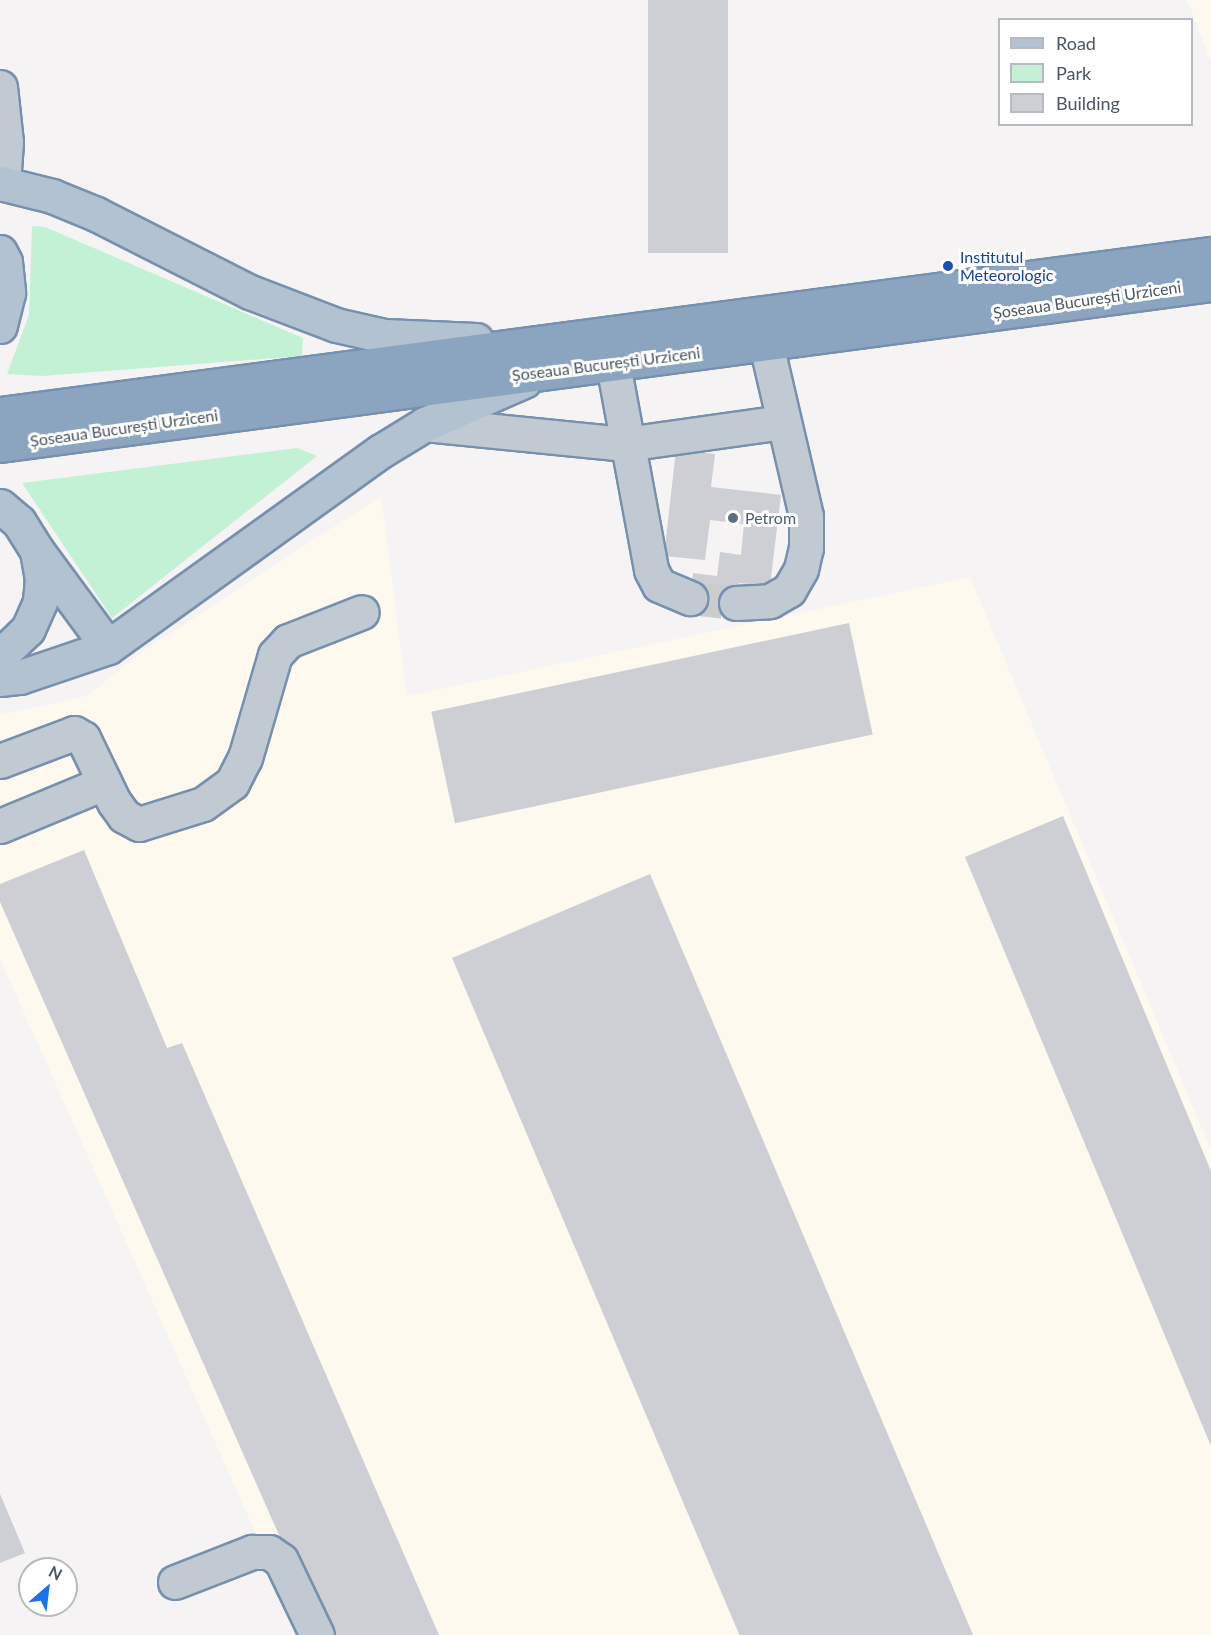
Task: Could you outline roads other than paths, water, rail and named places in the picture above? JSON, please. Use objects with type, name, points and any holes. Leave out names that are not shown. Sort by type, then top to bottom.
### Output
[{"type":"highway","name":"Șoseaua București Urziceni","points":[[0,445],[537,358],[1211,254]]},
{"type":"highway","name":"Șoseaua București Urziceni","points":[[0,414],[537,358],[612,364],[1211,284]]},
{"type":"main road","points":[[1,183],[52,196],[96,214],[250,292],[336,325],[385,336],[537,358]]},
{"type":"main road","points":[[0,252],[5,262],[8,293],[0,326]]},
{"type":"main road","points":[[0,680],[20,677],[108,647],[210,570],[425,424],[537,358]]},
{"type":"main road","points":[[0,506],[19,522],[37,551],[108,647]]},
{"type":"main road","points":[[0,657],[28,629],[40,602],[42,578],[37,551]]},
{"type":"street","points":[[0,87],[6,142],[1,183]]},
{"type":"street","points":[[736,603],[770,601],[789,590],[801,569],[806,516],[766,344]]},
{"type":"street","points":[[612,364],[651,570],[659,585],[690,598]]},
{"type":"street","points":[[425,424],[626,444],[783,422]]},
{"type":"street","points":[[0,761],[74,733],[83,738],[104,783],[124,816],[139,824],[203,804],[232,783],[245,758],[275,655],[288,641],[362,612]]},
{"type":"street","points":[[0,826],[104,783]]},
{"type":"street","points":[[175,1582],[252,1552],[269,1552],[281,1560],[316,1635]]},
{"type":"tunnel","points":[[690,598],[736,603]]},
{"type":"place","name":"Institutul Meteorologic","points":[[948,266]]},
{"type":"place","name":"Petrom","points":[[733,518]]}]
